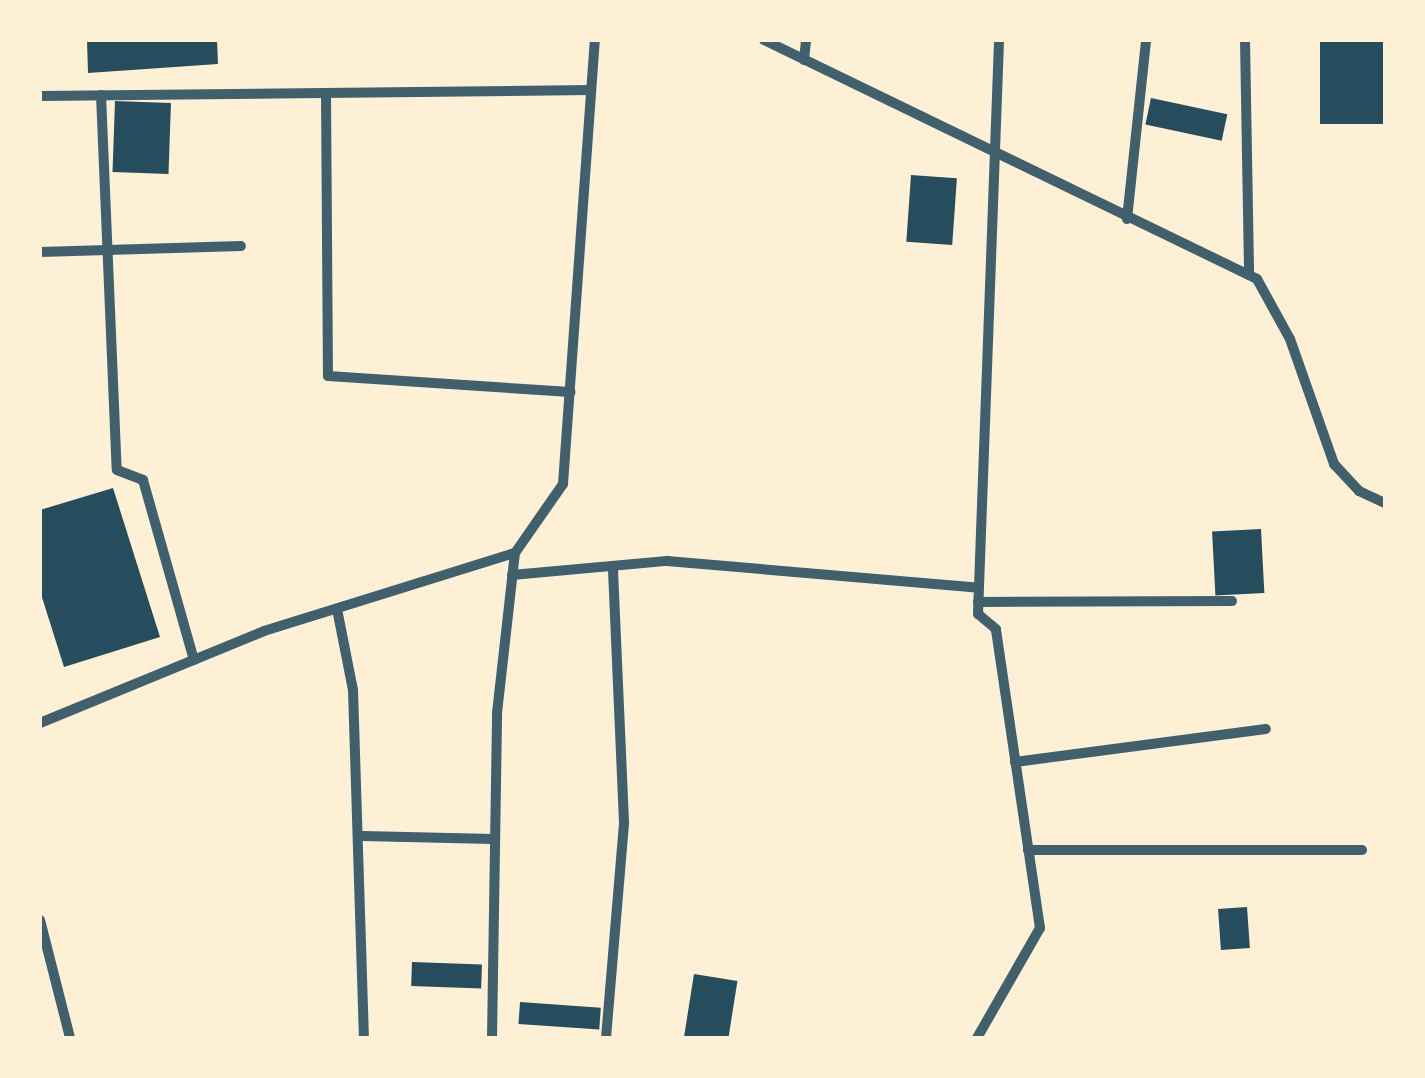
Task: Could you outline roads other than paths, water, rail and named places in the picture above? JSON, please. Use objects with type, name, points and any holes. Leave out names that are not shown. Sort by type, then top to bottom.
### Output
[{"type":"street","points":[[492,1038],[497,713],[515,552],[564,484],[595,40]]},
{"type":"street","points":[[764,40],[1249,275]]},
{"type":"street","points":[[804,60],[806,40]]},
{"type":"street","points":[[977,1038],[1040,928],[996,629],[978,614],[999,40]]},
{"type":"street","points":[[1128,219],[1146,40]]},
{"type":"street","points":[[1245,40],[1249,275],[1290,339],[1334,464],[1358,492],[1385,503]]},
{"type":"street","points":[[40,96],[591,90]]},
{"type":"street","points":[[326,93],[328,376],[570,392]]},
{"type":"street","points":[[101,95],[117,470],[143,480],[194,660]]},
{"type":"street","points":[[40,252],[242,246]]},
{"type":"street","points":[[40,723],[194,660],[336,609],[515,552]]},
{"type":"street","points":[[512,575],[612,570],[667,562],[979,588]]},
{"type":"street","points":[[606,1038],[624,822],[612,570]]},
{"type":"street","points":[[978,602],[1232,601]]},
{"type":"street","points":[[336,609],[353,690],[362,836],[364,1038]]},
{"type":"street","points":[[1015,762],[1266,729]]},
{"type":"street","points":[[362,836],[494,839]]},
{"type":"street","points":[[1028,850],[1362,850]]},
{"type":"street","points":[[40,920],[70,1038]]}]
